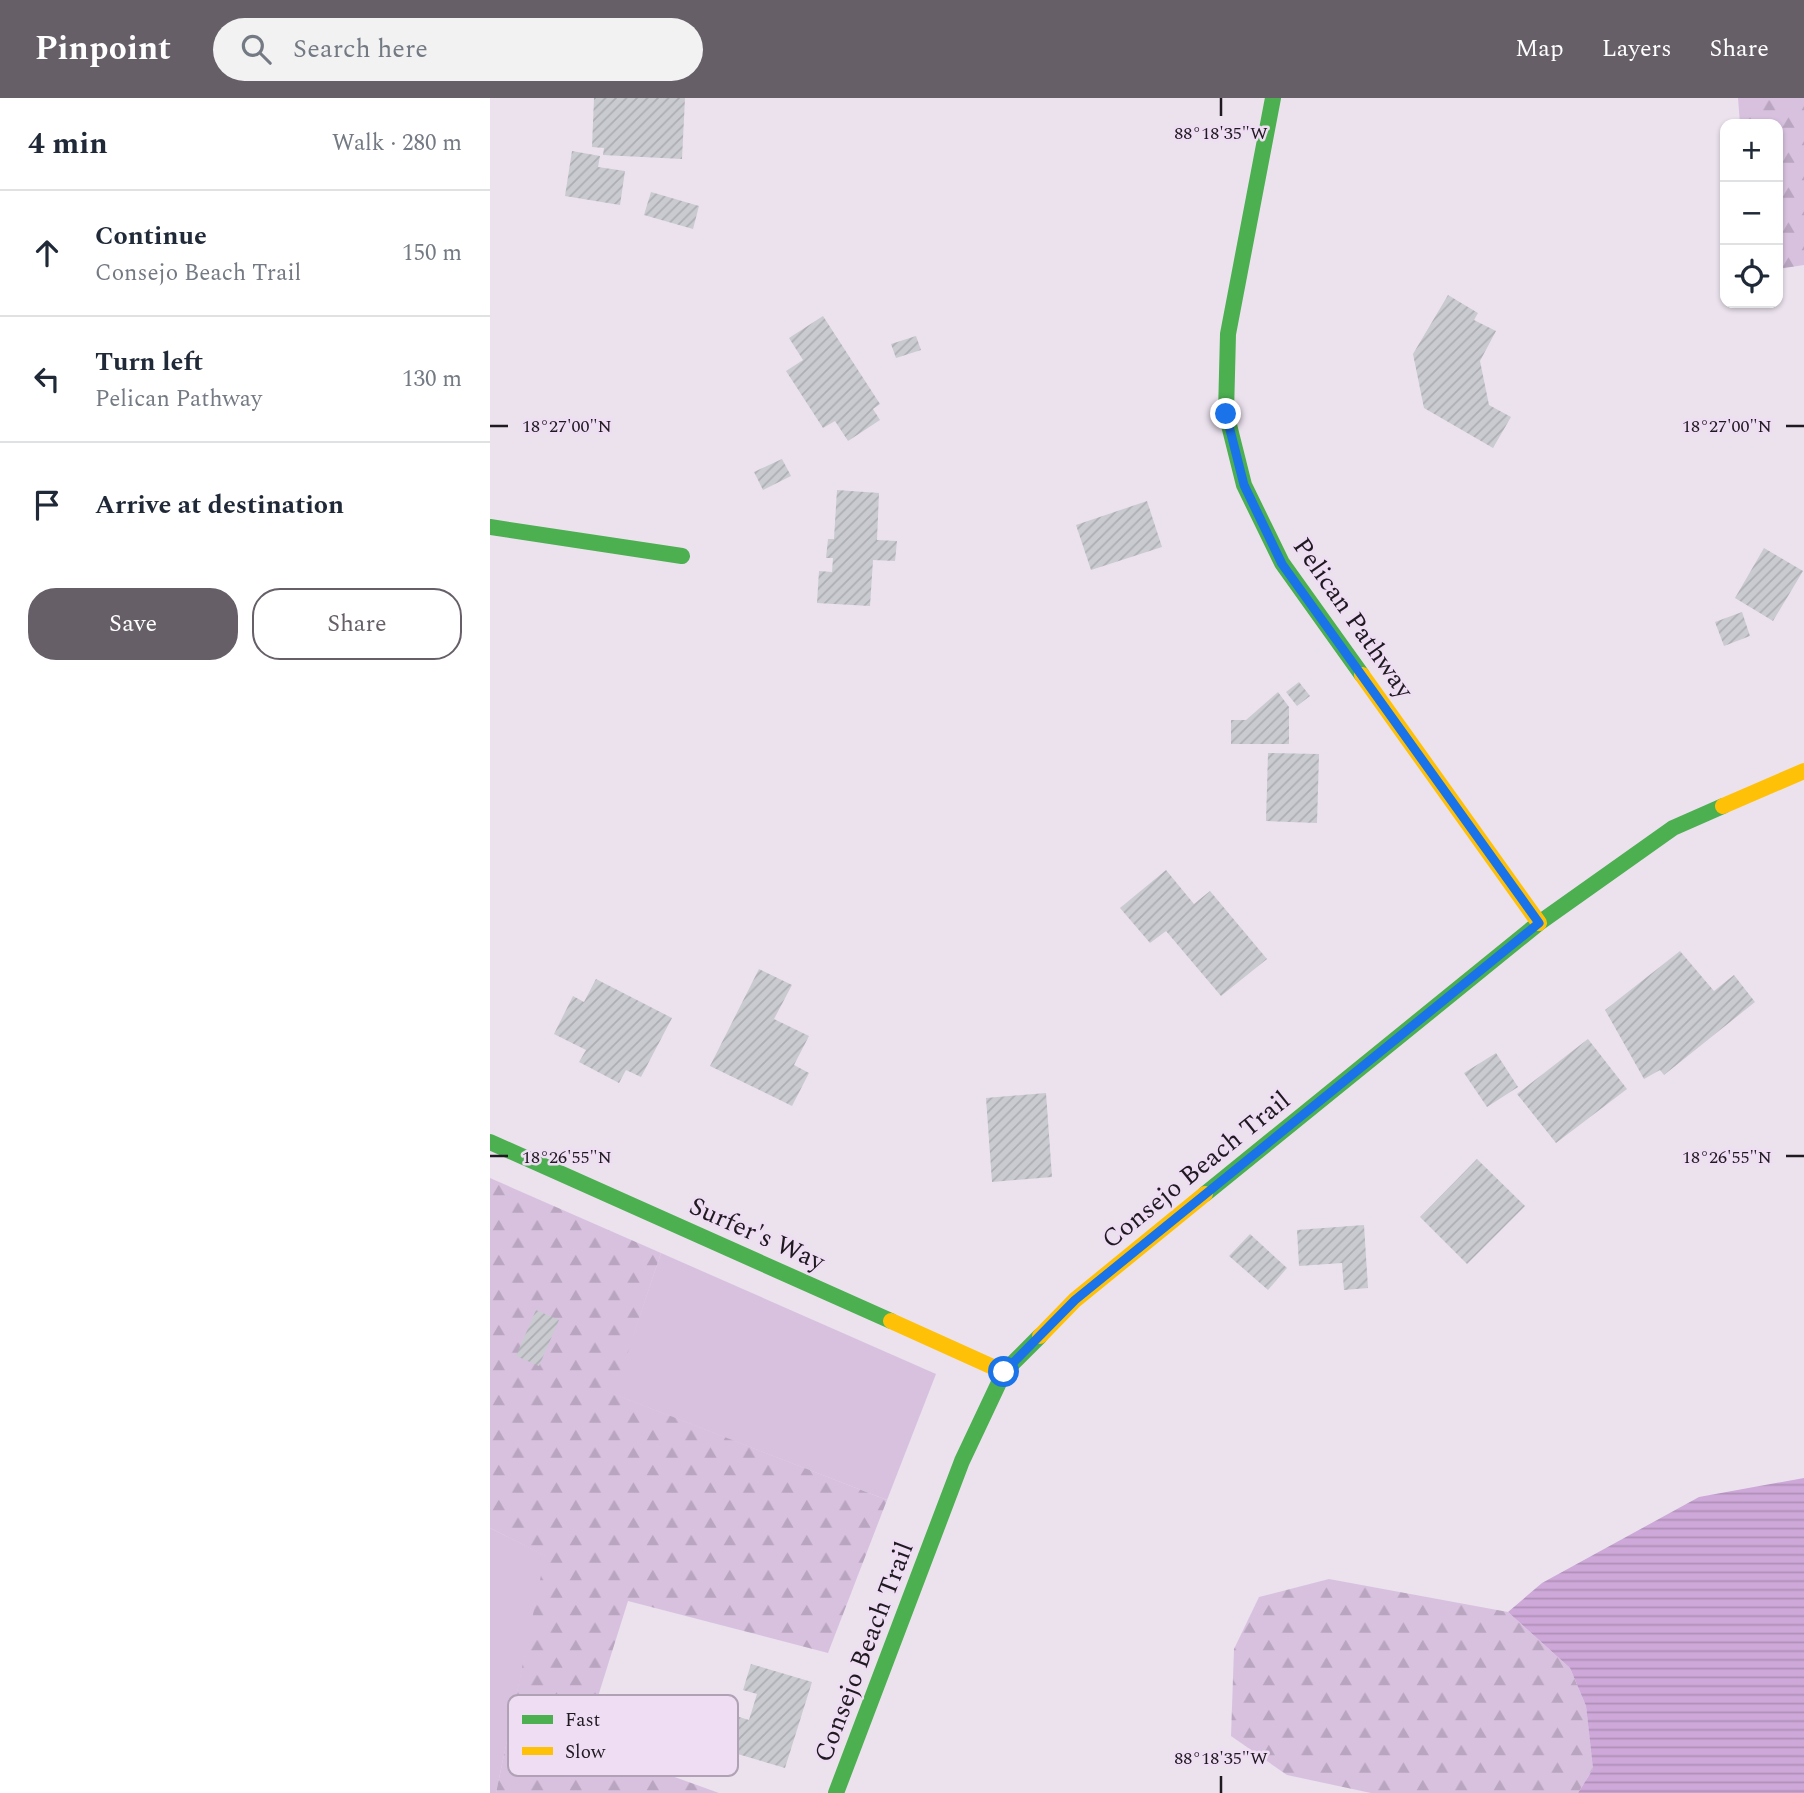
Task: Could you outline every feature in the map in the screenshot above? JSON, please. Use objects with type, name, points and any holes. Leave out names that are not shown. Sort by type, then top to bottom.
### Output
[{"type":"street","name":"Pelican Pathway","points":[[1273,98],[1228,334],[1226,414],[1244,485],[1282,564],[1539,923]]},
{"type":"street","points":[[490,527],[682,556]]},
{"type":"street","name":"Consejo Beach Trail","points":[[836,1793],[962,1461],[1004,1372],[1075,1300],[1539,923],[1673,828],[1804,771]]},
{"type":"street","name":"Surfer's Way","points":[[490,1142],[1004,1372]]},
{"type":"green space","points":[[1738,98],[1804,98],[1804,265],[1783,268],[1783,119],[1740,119]]},
{"type":"green space","points":[[490,1178],[661,1253],[614,1394],[887,1500],[828,1653],[628,1601],[598,1695],[516,1695],[545,1556],[490,1528]]},
{"type":"green space","points":[[661,1253],[936,1374],[887,1500],[613,1394]]},
{"type":"green space","points":[[490,1528],[546,1556],[517,1695],[508,1695],[508,1736],[496,1793],[490,1793]]},
{"type":"green space","points":[[1329,1579],[1508,1612],[1570,1668],[1586,1706],[1593,1769],[1578,1793],[1371,1793],[1287,1775],[1231,1736],[1234,1649],[1259,1597]]},
{"type":"green space","points":[[508,1735],[508,1776],[672,1776],[719,1793],[496,1793]]},
{"type":"shaded area","points":[[1804,1478],[1804,1793],[1578,1793],[1593,1769],[1586,1706],[1570,1668],[1508,1612],[1542,1583],[1699,1497]]},
{"type":"building","points":[[594,98],[685,98],[682,159],[603,155],[604,148],[592,147]]},
{"type":"building","points":[[572,151],[600,156],[598,167],[625,171],[620,205],[565,196]]},
{"type":"building","points":[[651,192],[699,206],[693,229],[644,215]]},
{"type":"building","points":[[1448,295],[1478,313],[1474,320],[1496,331],[1480,361],[1489,405],[1511,417],[1493,448],[1424,408],[1413,354]]},
{"type":"building","points":[[823,316],[880,404],[873,409],[880,420],[848,441],[835,421],[823,428],[786,371],[803,360],[789,338]]},
{"type":"building","points":[[916,336],[921,350],[896,358],[891,344]]},
{"type":"building","points":[[782,459],[791,476],[763,490],[754,472]]},
{"type":"building","points":[[837,490],[879,493],[877,540],[897,541],[895,561],[873,560],[870,606],[817,603],[819,571],[832,572],[833,558],[826,558],[828,539],[834,539]]},
{"type":"building","points":[[1147,501],[1162,547],[1091,570],[1076,525]]},
{"type":"building","points":[[1764,548],[1803,571],[1773,621],[1735,598]]},
{"type":"building","points":[[1742,612],[1750,636],[1724,646],[1715,622]]},
{"type":"building","points":[[1299,682],[1310,696],[1297,706],[1286,692]]},
{"type":"building","points":[[1278,692],[1289,707],[1289,744],[1231,744],[1231,720],[1246,720]]},
{"type":"building","points":[[1268,753],[1319,754],[1317,823],[1266,821]]},
{"type":"building","points":[[1166,870],[1194,904],[1210,891],[1267,959],[1221,996],[1166,931],[1150,943],[1120,908]]},
{"type":"building","points":[[1680,951],[1714,991],[1734,975],[1755,1002],[1664,1075],[1660,1070],[1644,1079],[1605,1010]]},
{"type":"building","points":[[759,969],[792,985],[774,1019],[809,1036],[794,1065],[809,1073],[792,1106],[710,1066]]},
{"type":"building","points":[[596,979],[672,1018],[641,1077],[626,1070],[619,1083],[579,1062],[586,1050],[554,1034],[573,996],[584,1002]]},
{"type":"building","points":[[1588,1039],[1627,1089],[1556,1143],[1517,1094]]},
{"type":"building","points":[[1496,1053],[1518,1087],[1487,1107],[1464,1073]]},
{"type":"building","points":[[1046,1093],[1052,1177],[992,1182],[986,1098]]},
{"type":"building","points":[[1477,1159],[1525,1206],[1467,1264],[1420,1217]]},
{"type":"building","points":[[1364,1225],[1368,1288],[1344,1290],[1342,1263],[1299,1266],[1297,1230]]},
{"type":"building","points":[[1250,1234],[1287,1268],[1268,1290],[1229,1256]]},
{"type":"building","points":[[536,1310],[559,1320],[539,1366],[516,1356]]},
{"type":"building","points":[[751,1664],[812,1682],[785,1768],[738,1754],[738,1717],[749,1720],[757,1694],[743,1690]]},
{"type":"traffic: fast","points":[[1273,98],[1228,334],[1226,413],[1244,485],[1282,563],[1362,675]]},
{"type":"traffic: fast","points":[[490,527],[682,556]]},
{"type":"traffic: fast","points":[[1205,1194],[1539,923],[1673,828],[1723,806]]},
{"type":"traffic: fast","points":[[490,1142],[891,1321]]},
{"type":"traffic: fast","points":[[836,1793],[962,1461],[1004,1372],[1040,1336]]},
{"type":"traffic: slow","points":[[1362,675],[1539,923]]},
{"type":"traffic: slow","points":[[1723,806],[1804,771]]},
{"type":"traffic: slow","points":[[1040,1336],[1075,1300],[1205,1194]]},
{"type":"traffic: slow","points":[[891,1321],[1004,1372]]},
{"type":"route","points":[[1004,1372],[1075,1300],[1539,923],[1282,564],[1244,485],[1226,414]]}]
